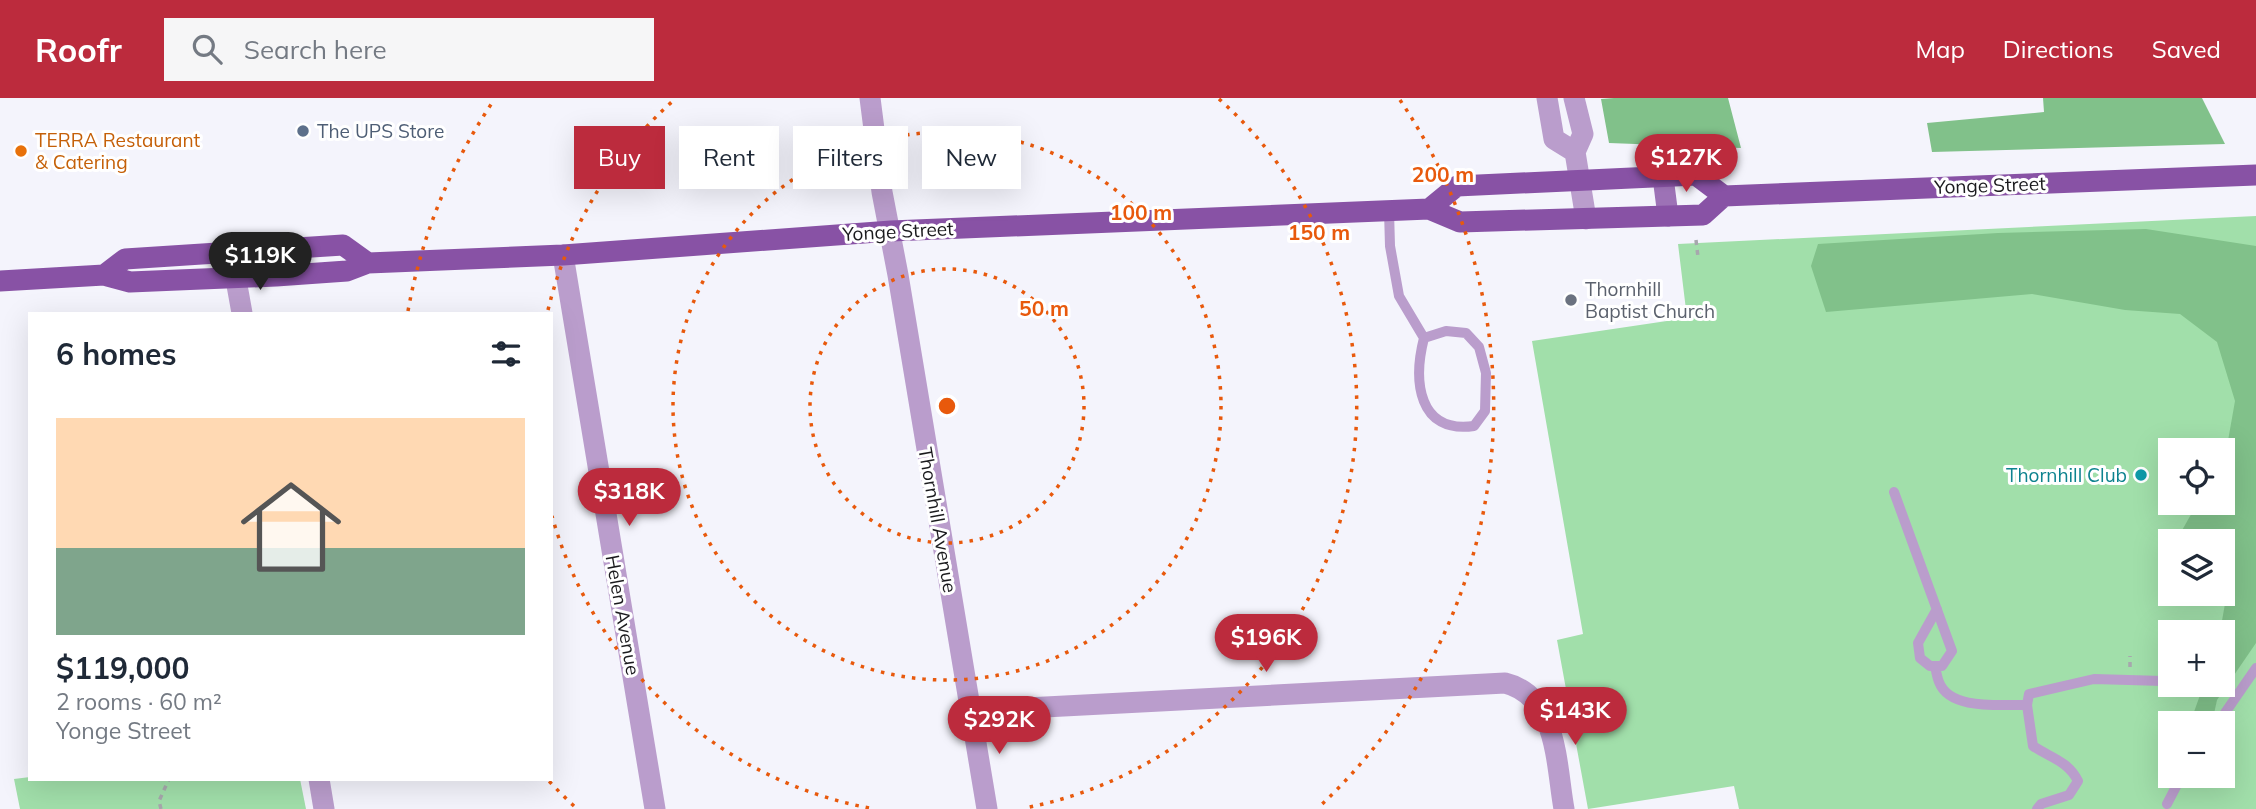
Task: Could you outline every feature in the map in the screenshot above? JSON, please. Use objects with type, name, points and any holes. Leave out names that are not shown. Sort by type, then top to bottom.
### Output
[{"type":"main road","points":[[1429,209],[1457,186],[1580,180],[1696,175],[1724,196]]},
{"type":"main road","name":"Yonge Street","points":[[0,281],[104,275],[130,282],[236,277],[347,271],[368,263],[563,255],[891,231],[1429,209],[1460,222],[1703,215],[1724,196],[2256,175]]},
{"type":"main road","points":[[1663,177],[1668,216]]},
{"type":"main road","name":"Yonge Street","points":[[104,275],[125,259],[343,245],[368,263]]},
{"type":"street","name":"Thornhill Avenue","points":[[870,98],[882,192],[891,231],[987,809]]},
{"type":"street","points":[[1547,98],[1554,139],[1575,152]]},
{"type":"street","points":[[1574,98],[1583,134],[1575,152],[1586,219]]},
{"type":"street","points":[[231,252],[242,312]]},
{"type":"street","name":"Helen Avenue","points":[[563,255],[655,809]]},
{"type":"street","points":[[970,710],[1494,683],[1516,686],[1532,696],[1547,718],[1564,809]]},
{"type":"street","points":[[318,781],[324,809]]},
{"type":"lane","points":[[1390,211],[1390,246],[1399,296],[1424,338],[1418,360],[1419,390],[1433,418],[1455,429],[1475,426],[1485,411],[1486,373],[1479,347],[1466,333],[1446,331],[1424,338]]},
{"type":"lane","points":[[1894,492],[1937,609],[1952,651],[1942,666],[1930,666],[1920,657],[1918,643],[1937,609]]},
{"type":"lane","points":[[1935,666],[1939,685],[1948,695],[1965,704],[2026,705]]},
{"type":"lane","points":[[2226,711],[2256,668]]},
{"type":"lane","points":[[2038,809],[2041,804],[2069,795],[2078,781],[2073,770],[2061,760],[2046,755],[2034,746],[2026,705],[2029,694],[2094,679],[2158,681]]},
{"type":"lane","points":[[2245,684],[2256,691]]},
{"type":"lane","points":[[2167,804],[2175,788]]},
{"type":"path","points":[[1696,240],[1698,257]]},
{"type":"path","points":[[160,809],[159,800],[168,781]]},
{"type":"green space","points":[[1728,98],[1741,148],[1609,143],[1601,99]]},
{"type":"green space","points":[[2043,98],[2202,98],[2225,144],[1932,152],[1927,123],[2044,112]]},
{"type":"green space","points":[[2256,216],[2256,809],[1739,809],[1734,786],[1588,809],[1557,640],[1583,634],[1532,341],[1687,318],[1678,244]]},
{"type":"green space","points":[[2146,229],[2256,246],[2256,643],[2235,674],[2235,620],[2222,620],[2225,606],[2235,606],[2235,529],[2183,529],[2191,515],[2235,515],[2235,438],[2228,438],[2235,401],[2217,342],[2180,314],[2125,310],[2032,294],[1826,312],[1811,266],[1818,244],[1998,233]]},
{"type":"green space","points":[[2199,697],[2219,697],[2215,711],[2194,711]]},
{"type":"green space","points":[[14,779],[300,781],[306,809],[20,809]]},
{"type":"place","name":"The UPS Store","points":[[303,131]]},
{"type":"place","name":"TERRA Restaurant & Catering","points":[[21,151]]},
{"type":"place","name":"Thornhill Baptist Church","points":[[1571,300]]},
{"type":"place","name":"Thornhill Club","points":[[2141,475]]}]
